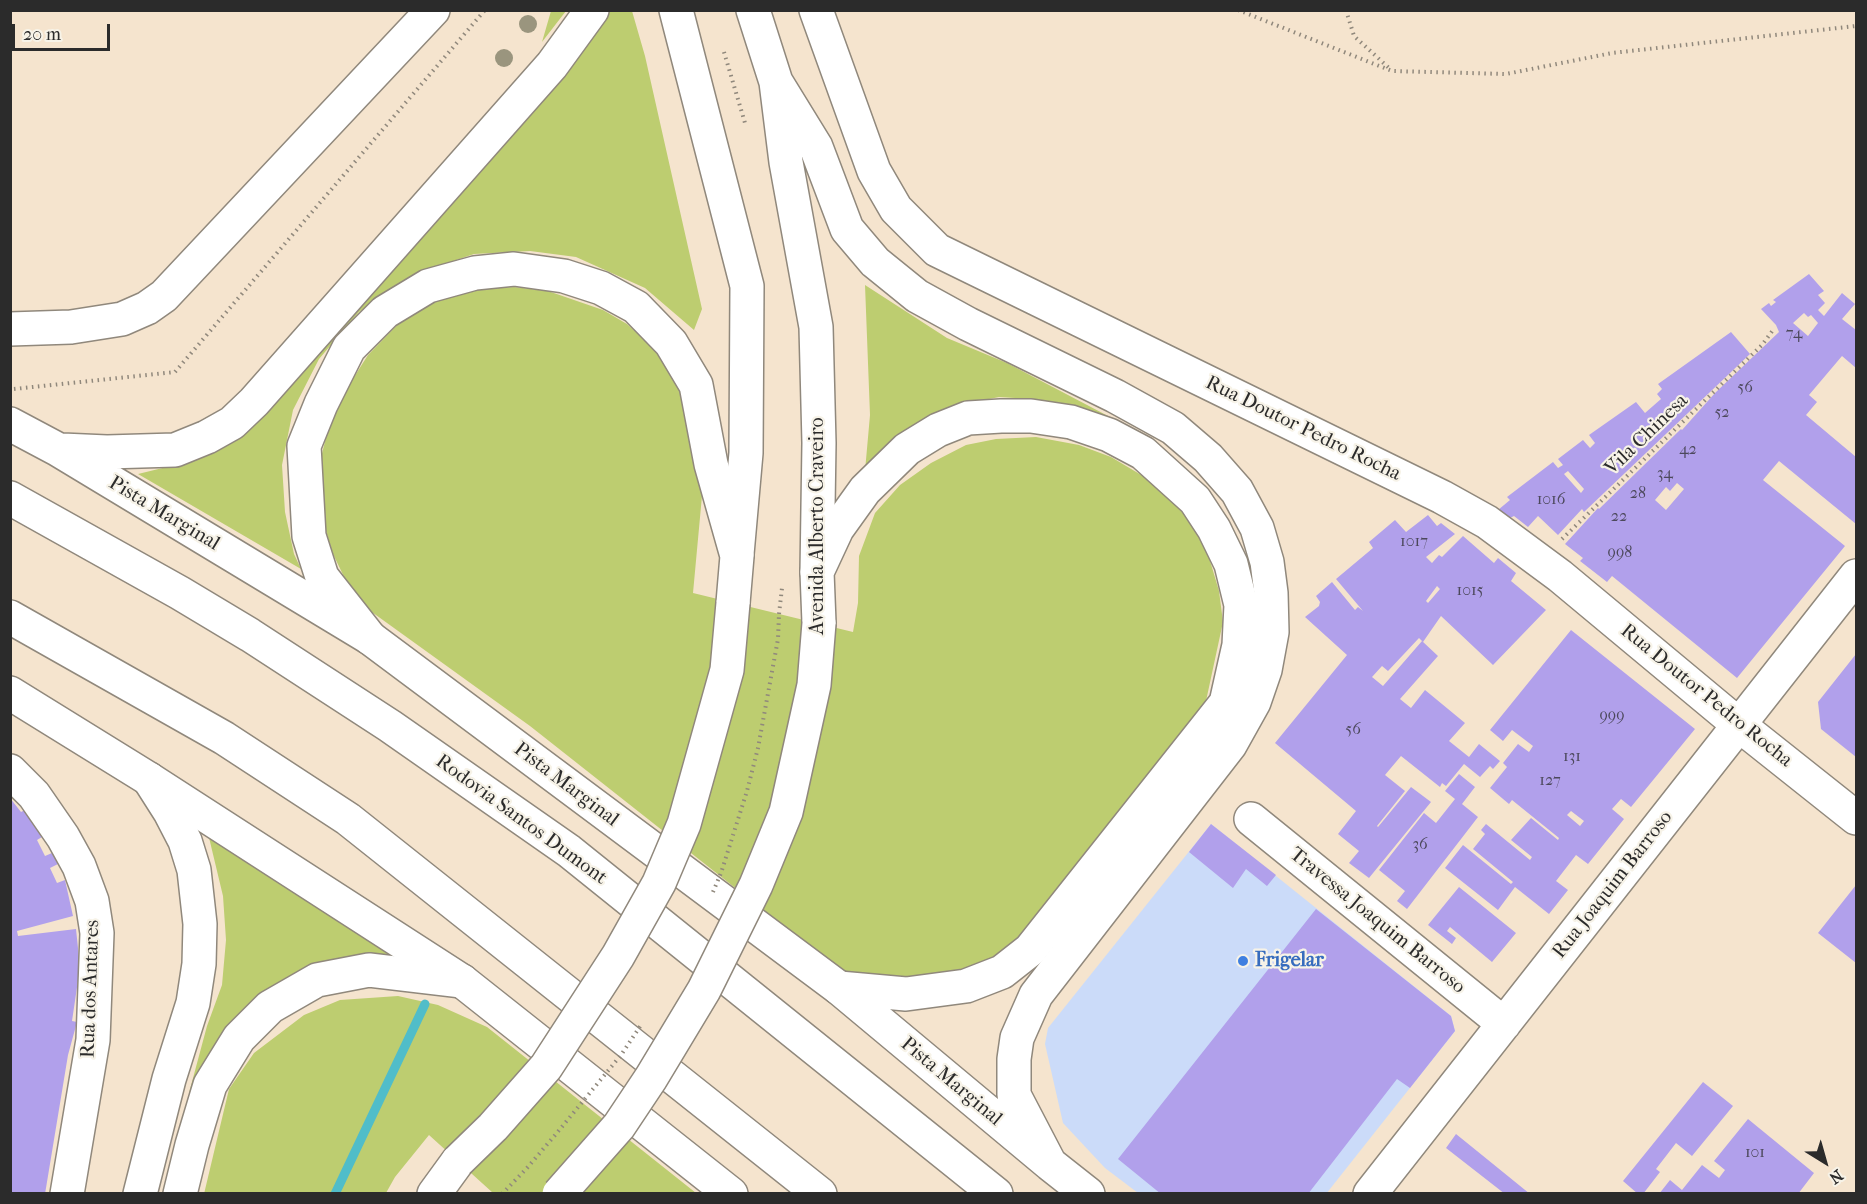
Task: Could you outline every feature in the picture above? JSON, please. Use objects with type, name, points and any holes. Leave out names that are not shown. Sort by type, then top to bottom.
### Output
[{"type":"main road","points":[[10,329],[71,327],[114,321],[147,308],[159,300],[433,10]]},
{"type":"main road","points":[[57,449],[107,452],[175,450],[207,437],[232,423],[254,402],[552,65],[592,10]]},
{"type":"main road","points":[[434,1194],[458,1161],[493,1127],[546,1067],[618,956],[659,884],[684,824],[727,669],[746,453],[747,286],[676,10]]},
{"type":"main road","name":"Avenida Alberto Craveiro","points":[[559,1194],[620,1126],[686,1022],[719,962],[756,885],[786,812],[814,685],[819,624],[819,443],[816,327],[786,162],[776,82],[753,10]]},
{"type":"main road","name":"Rua Doutor Pedro Rocha","points":[[816,10],[874,171],[896,209],[937,250],[1487,522],[1539,560],[1739,725],[1857,818]]},
{"type":"main road","points":[[776,82],[816,147],[847,229],[875,261],[917,296],[968,324],[1115,396],[1173,428],[1208,458],[1238,491],[1257,528],[1267,562],[1272,632],[1265,670],[1254,702],[1230,745],[1036,995],[1017,1038],[1014,1059],[1014,1095],[1050,1164]]},
{"type":"main road","points":[[370,638],[322,577],[309,536],[304,446],[321,404],[350,348],[378,319],[385,312],[428,286],[475,273],[514,269],[564,276],[602,288],[636,307],[671,343],[696,386],[711,464],[737,556]]},
{"type":"main road","points":[[818,572],[837,529],[864,490],[907,449],[938,430],[968,418],[1031,416],[1071,422],[1108,435],[1143,453],[1170,476],[1195,500],[1214,529],[1231,564],[1241,605],[1239,645],[1226,703],[1030,950],[1002,972],[966,986],[906,994],[839,988]]},
{"type":"main road","name":"Pista Marginal","points":[[10,424],[57,449],[370,638],[839,988],[1088,1194]]},
{"type":"main road","name":"Rodovia Santos Dumont","points":[[10,498],[250,635],[390,726],[569,851],[996,1194]]},
{"type":"main road","name":"Rua Joaquim Barroso","points":[[1370,1194],[1857,576]]},
{"type":"main road","points":[[10,617],[224,738],[348,819],[820,1194]]},
{"type":"main road","points":[[10,693],[150,779],[462,981],[731,1194]]},
{"type":"main road","name":"Rua dos Antares","points":[[10,771],[34,795],[74,856],[92,901],[97,933],[93,1040],[67,1194]]},
{"type":"main road","points":[[140,1194],[169,1079],[193,1003],[199,964],[200,915],[194,870],[185,841],[150,779]]},
{"type":"main road","name":"Travessa Joaquim Barroso","points":[[1251,819],[1504,1024]]},
{"type":"main road","points":[[180,1194],[210,1086],[239,1038],[270,1006],[317,980],[369,970],[462,981]]},
{"type":"path","points":[[10,390],[175,372],[485,10]]},
{"type":"path","points":[[1238,10],[1392,71],[1506,74],[1611,53],[1857,26]]},
{"type":"path","points":[[1346,10],[1354,36],[1392,71]]},
{"type":"path","name":"Vila Chinesa","points":[[1539,560],[1762,345],[1773,330]]},
{"type":"path","name":"Avenida Alberto Craveiro","points":[[708,902],[721,873],[758,748],[778,639],[779,614]]},
{"type":"path","points":[[502,1194],[527,1168],[621,1055],[647,1016]]},
{"type":"shaded area","name":"Frigelar","points":[[1211,824],[1451,1016],[1455,1031],[1326,1194],[1138,1193],[1105,1168],[1063,1123],[1045,1044],[1048,1028]]},
{"type":"green space","points":[[551,11],[566,11],[542,42]]},
{"type":"green space","points":[[606,11],[632,11],[645,56],[702,309],[694,330],[645,288],[576,257],[530,251],[474,254],[424,271],[391,288],[359,312],[319,359],[293,410],[282,465],[285,512],[294,554],[301,569],[138,474],[187,462]]},
{"type":"green space","points":[[865,285],[947,338],[1007,363],[1129,427],[1075,406],[999,397],[965,404],[865,471],[870,415]]},
{"type":"green space","points":[[514,287],[548,291],[603,310],[627,324],[659,353],[682,391],[703,485],[693,593],[853,632],[858,603],[859,556],[875,513],[900,485],[931,463],[966,445],[996,439],[1036,437],[1079,445],[1111,457],[1153,482],[1183,508],[1208,554],[1219,591],[1223,622],[1206,701],[1053,903],[1000,955],[959,973],[906,981],[872,978],[838,969],[530,726],[369,610],[348,585],[333,554],[321,515],[318,469],[330,422],[347,388],[368,355],[399,323],[437,301],[483,289]]},
{"type":"green space","points":[[206,825],[398,960],[224,1039],[189,1093],[207,1026],[222,985],[226,940],[223,896]]},
{"type":"green space","points":[[398,996],[438,1005],[487,1027],[696,1193],[493,1193],[429,1135],[395,1177],[386,1193],[204,1194],[229,1089],[254,1053],[304,1015],[340,1000]]},
{"type":"building","points":[[1809,274],[1824,291],[1818,295],[1825,303],[1818,310],[1824,316],[1842,293],[1855,304],[1842,319],[1856,330],[1856,368],[1842,356],[1809,395],[1817,402],[1806,415],[1856,457],[1856,524],[1779,461],[1763,480],[1845,546],[1737,678],[1612,576],[1607,582],[1580,561],[1583,558],[1565,544],[1598,508],[1682,430],[1715,393],[1779,332],[1776,325],[1761,309],[1769,303],[1771,306],[1776,302],[1773,300]],"holes":[[[1804,313],[1808,317],[1811,315],[1818,323],[1808,336],[1793,323]],[[1677,483],[1684,489],[1666,510],[1655,500],[1666,487],[1670,491]]]},
{"type":"building","points":[[1731,332],[1750,354],[1584,512],[1582,509],[1558,535],[1538,516],[1528,527],[1514,516],[1510,518],[1498,510],[1510,500],[1507,497],[1553,462],[1558,468],[1563,465],[1558,459],[1583,440],[1590,448],[1595,443],[1589,435],[1636,402],[1645,413],[1661,399],[1657,394],[1662,389],[1658,384]],"holes":[[[1568,471],[1584,489],[1581,493],[1564,474]]]},
{"type":"building","points":[[1428,515],[1437,526],[1441,523],[1455,534],[1426,557],[1432,563],[1439,555],[1442,557],[1463,536],[1494,563],[1498,558],[1516,573],[1511,581],[1546,610],[1493,665],[1441,616],[1423,642],[1438,656],[1400,699],[1411,708],[1425,690],[1465,723],[1449,741],[1469,757],[1479,744],[1500,761],[1493,769],[1490,766],[1480,777],[1464,764],[1446,786],[1442,783],[1440,787],[1401,756],[1385,775],[1405,791],[1377,826],[1411,787],[1431,802],[1369,878],[1349,863],[1359,851],[1338,834],[1356,811],[1275,743],[1347,655],[1305,617],[1319,606],[1320,602],[1316,596],[1332,582],[1355,610],[1358,607],[1363,611],[1336,579],[1373,548],[1369,542],[1395,520],[1406,532]],"holes":[[[1437,586],[1440,589],[1428,603],[1426,601]],[[1419,638],[1422,641],[1383,686],[1372,677],[1382,666],[1388,671]]]},
{"type":"building","points":[[1571,630],[1695,729],[1631,807],[1621,799],[1612,809],[1624,819],[1588,864],[1576,855],[1556,881],[1568,890],[1549,914],[1515,887],[1498,910],[1445,868],[1463,845],[1511,884],[1513,882],[1473,849],[1485,834],[1481,830],[1486,824],[1530,860],[1532,857],[1511,840],[1531,818],[1558,840],[1559,838],[1512,800],[1509,804],[1490,788],[1507,767],[1503,763],[1518,744],[1529,752],[1533,746],[1512,730],[1503,741],[1490,730]],"holes":[[[1571,811],[1584,821],[1580,826],[1567,815]]]},
{"type":"building","points":[[1856,654],[1856,757],[1821,729],[1818,702]]},
{"type":"building","points":[[1459,774],[1475,787],[1462,804],[1478,817],[1407,909],[1397,901],[1405,891],[1379,870],[1424,813],[1436,823],[1455,799],[1445,791]]},
{"type":"building","points":[[10,798],[21,812],[25,810],[35,825],[42,837],[37,840],[45,856],[52,853],[58,864],[50,868],[57,883],[65,880],[73,916],[17,931],[18,936],[76,929],[80,967],[72,1021],[77,1022],[68,1055],[45,1194],[10,1194]]},
{"type":"building","points":[[1211,824],[1276,875],[1267,886],[1246,869],[1233,888],[1189,852]]},
{"type":"building","points":[[1856,885],[1856,963],[1818,933]]},
{"type":"building","points":[[1459,887],[1516,933],[1492,962],[1450,927],[1447,931],[1456,938],[1452,944],[1428,925]]},
{"type":"building","points":[[1316,909],[1451,1016],[1455,1031],[1410,1088],[1397,1079],[1308,1194],[1161,1194],[1118,1159]]},
{"type":"building","points":[[1703,1082],[1733,1106],[1692,1156],[1676,1143],[1656,1169],[1660,1172],[1643,1194],[1638,1194],[1623,1181]]},
{"type":"building","points":[[1748,1119],[1814,1173],[1798,1194],[1659,1194],[1670,1180],[1682,1190],[1702,1165],[1719,1178],[1725,1170],[1714,1161]]},
{"type":"building","points":[[1456,1134],[1530,1194],[1505,1194],[1446,1148]]},
{"type":"waterway","points":[[335,1194],[425,1004]]},
{"type":"place","name":"Frigelar","points":[[1243,961]]}]
